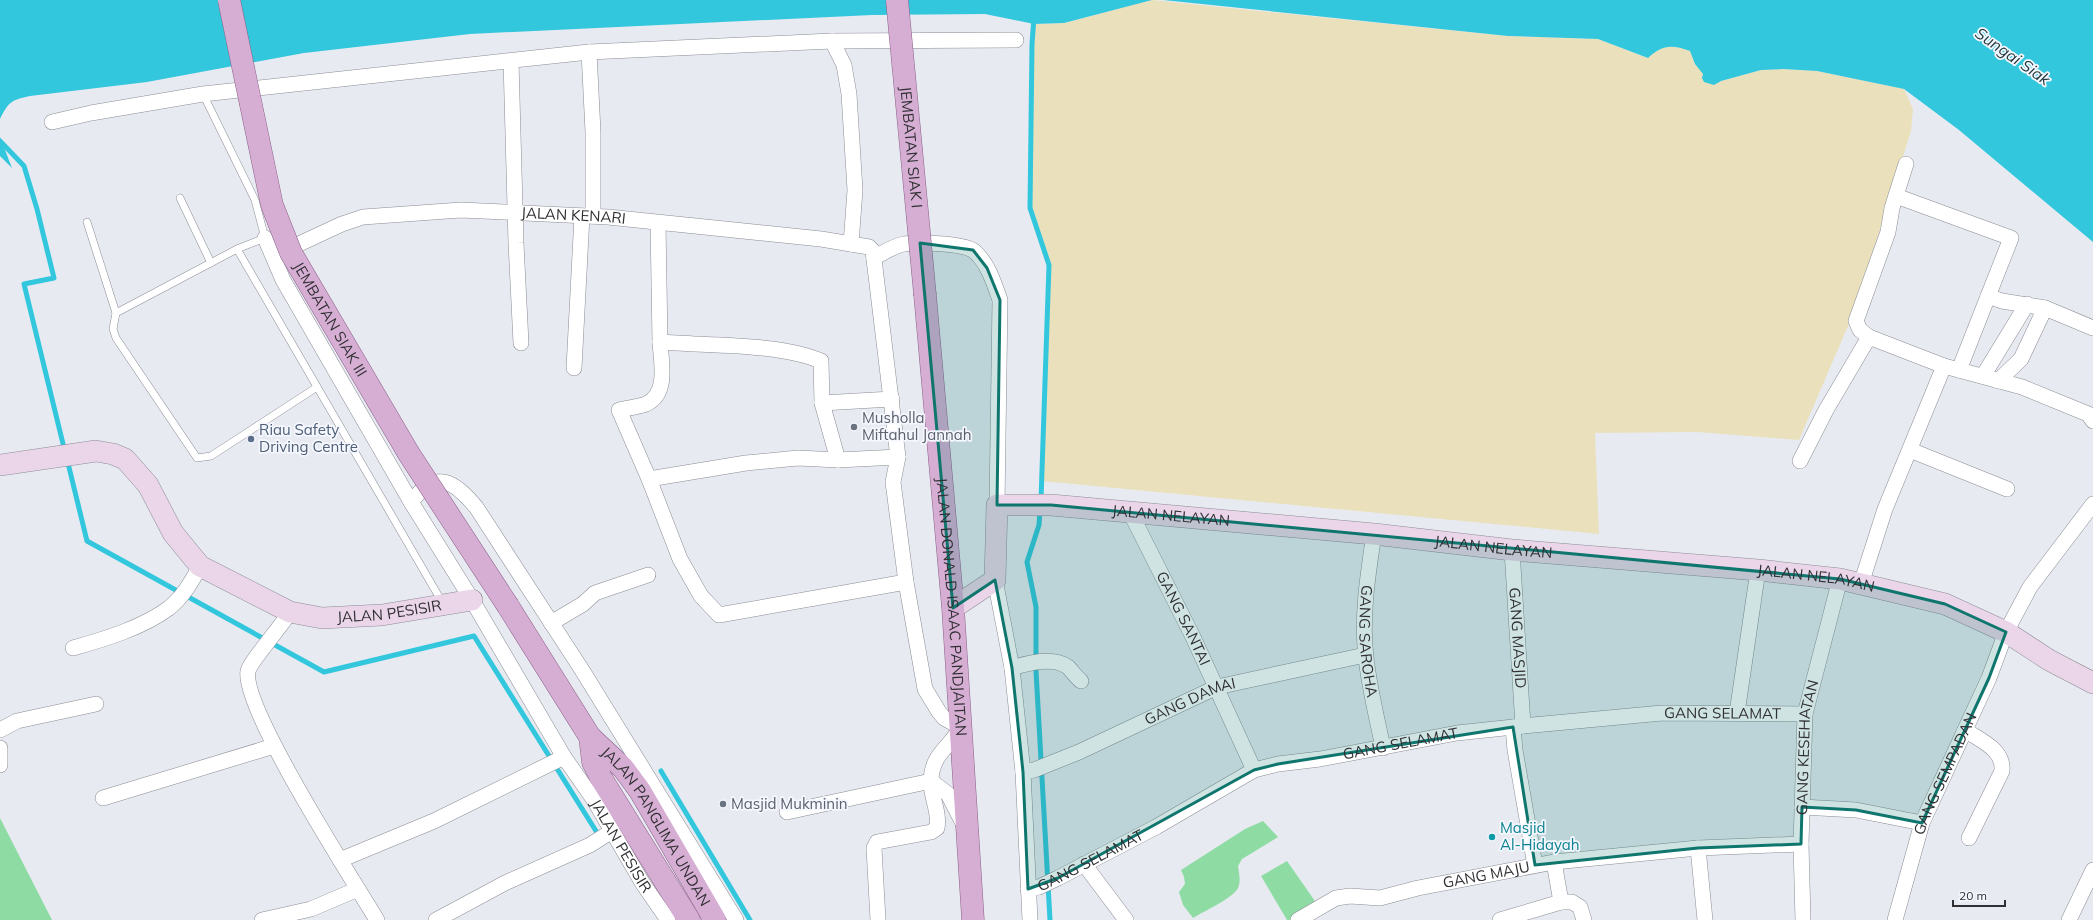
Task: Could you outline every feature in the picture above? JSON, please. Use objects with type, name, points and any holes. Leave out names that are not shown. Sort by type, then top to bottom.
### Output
[{"type":"main road","name":"JEMBATAN SIAK III","points":[[229,0],[272,204],[291,253],[409,454],[508,606]]},
{"type":"main road","name":"JEMBATAN SIAK I","points":[[897,0],[925,295]]},
{"type":"main road","name":"JALAN DONALD ISAAC PANDJAITAN","points":[[925,295],[953,608],[960,727],[965,769],[966,829],[973,920]]},
{"type":"main road","name":"JALAN PESISIR","points":[[0,465],[48,456],[96,451],[113,454],[125,459],[148,485],[196,575],[285,620],[382,615],[443,603],[472,600]]},
{"type":"main road","name":"JALAN NELAYAN","points":[[997,505],[1051,505],[1374,534],[1512,550],[1758,570],[1840,579],[1945,604],[2006,632],[2048,660],[2093,683]]},
{"type":"main road","points":[[953,608],[995,580],[997,505]]},
{"type":"main road","name":"JALAN PANGLIMA UNDAN","points":[[508,606],[590,737],[623,768],[640,790],[726,919]]},
{"type":"main road","name":"JALAN PANGLIMA UNDAN","points":[[590,737],[594,762],[601,778],[689,920]]},
{"type":"street","points":[[52,122],[90,113],[203,94],[589,52],[832,41],[1016,40]]},
{"type":"street","points":[[832,41],[844,65],[849,94],[855,190],[851,244]]},
{"type":"street","points":[[574,368],[588,216],[593,132],[589,52]]},
{"type":"street","points":[[511,61],[522,343]]},
{"type":"street","points":[[1906,164],[1896,196],[1888,232],[1856,321],[1860,330],[1869,337],[1944,366],[2022,387],[2088,414],[2093,421]]},
{"type":"street","points":[[1896,196],[2011,238],[1959,370]]},
{"type":"street","name":"JALAN KENARI","points":[[273,256],[342,224],[363,217],[461,210],[588,216],[851,244],[869,247],[873,251],[874,258]]},
{"type":"street","points":[[658,223],[662,378],[660,391],[647,404],[619,410],[649,479],[680,559],[701,596],[719,615],[906,582]]},
{"type":"street","points":[[265,238],[283,280],[411,502],[472,600]]},
{"type":"street","points":[[878,920],[874,848],[876,842],[931,832],[936,828],[937,810],[931,780],[934,765],[939,754],[958,734],[960,727],[944,718],[925,689],[906,582],[894,482],[898,457],[874,258],[903,244],[923,243],[959,246],[973,250],[987,268],[1000,300],[997,505]]},
{"type":"street","points":[[1988,296],[2045,308],[2093,328]]},
{"type":"street","points":[[1983,376],[2027,304]]},
{"type":"street","points":[[1998,381],[2021,359],[2045,308]]},
{"type":"street","points":[[1800,461],[1826,410],[1869,337]]},
{"type":"street","points":[[660,342],[723,345],[809,356],[821,361],[822,403],[838,460]]},
{"type":"street","points":[[1861,584],[1885,509],[1944,366]]},
{"type":"street","points":[[822,403],[892,399]]},
{"type":"street","points":[[1910,450],[2007,488]]},
{"type":"street","points":[[649,479],[746,463],[798,458],[838,460],[898,457]]},
{"type":"street","points":[[411,502],[423,488],[433,482],[448,482],[464,492],[476,507],[635,754],[726,919]]},
{"type":"street","name":"GANG SEMPADAN","points":[[1895,920],[1922,823],[1989,678],[2006,632],[2030,587],[2093,504]]},
{"type":"street","name":"GANG SANTAI","points":[[1130,512],[1217,687],[1254,770]]},
{"type":"street","name":"GANG SAROHA","points":[[1374,534],[1368,573],[1366,655],[1383,748]]},
{"type":"street","name":"GANG MASJID","points":[[1512,550],[1518,726],[1515,750],[1535,865]]},
{"type":"street","points":[[1737,713],[1758,570]]},
{"type":"street","points":[[73,648],[103,639],[159,614],[176,601],[196,575]]},
{"type":"street","points":[[551,623],[583,604],[595,593],[648,576]]},
{"type":"street","name":"GANG KESEHATAN","points":[[1803,920],[1801,844],[1805,714],[1840,579]]},
{"type":"street","points":[[995,580],[1012,668],[1028,771],[1033,888],[1030,920]]},
{"type":"street","name":"JALAN PESISIR","points":[[472,600],[560,758],[601,838],[660,918]]},
{"type":"street","points":[[285,620],[250,665],[247,679],[254,703],[274,746],[340,860],[377,920]]},
{"type":"street","name":"GANG DAMAI","points":[[1028,771],[1079,752],[1217,687],[1366,655]]},
{"type":"street","points":[[1012,668],[1029,663],[1049,661],[1067,666],[1081,681]]},
{"type":"street","points":[[0,730],[17,722],[96,704]]},
{"type":"street","name":"GANG SELAMAT","points":[[1033,888],[1058,878],[1156,827],[1254,770],[1278,764],[1320,759],[1383,748],[1436,736],[1518,726],[1662,713],[1805,714]]},
{"type":"street","points":[[1965,730],[1997,751],[2003,762],[2002,771],[1969,838]]},
{"type":"street","points":[[103,798],[274,746]]},
{"type":"street","points":[[0,748],[0,765]]},
{"type":"street","points":[[340,860],[434,821],[560,758]]},
{"type":"street","points":[[787,812],[931,780]]},
{"type":"street","points":[[931,780],[948,794],[966,829]]},
{"type":"street","points":[[1802,807],[1856,810],[1922,823]]},
{"type":"street","points":[[436,920],[505,883],[601,838]]},
{"type":"street","name":"GANG MAJU","points":[[1298,920],[1336,898],[1350,896],[1380,898],[1418,888],[1554,862],[1698,848],[1801,844]]},
{"type":"street","points":[[1698,848],[1705,920]]},
{"type":"street","points":[[1554,862],[1562,902]]},
{"type":"street","points":[[1084,864],[1126,920]]},
{"type":"street","points":[[2069,920],[2093,870]]},
{"type":"street","points":[[262,920],[311,909],[358,889]]},
{"type":"street","points":[[1500,920],[1562,902],[1572,902],[1580,907],[1584,920]]},
{"type":"lane","points":[[116,313],[211,263],[265,238],[255,200],[203,94]]},
{"type":"lane","points":[[180,198],[211,263]]},
{"type":"lane","points":[[87,222],[116,313],[113,329],[120,346],[197,458],[211,456],[317,387]]},
{"type":"lane","points":[[237,250],[443,603]]},
{"type":"highlighted area","points":[[920,243],[973,250],[987,268],[1000,300],[997,505],[1051,505],[1840,579],[1945,604],[2006,632],[1989,678],[1922,823],[1856,810],[1802,807],[1801,844],[1698,848],[1535,865],[1513,727],[1278,764],[1254,770],[1058,878],[1028,889],[1023,772],[1012,668],[995,580],[953,608]]},
{"type":"green space","points":[[0,818],[52,920],[0,920]]},
{"type":"green space","points":[[1263,821],[1278,837],[1242,859],[1238,866],[1240,877],[1239,885],[1235,892],[1193,918],[1183,905],[1179,892],[1185,884],[1181,870],[1245,829]]},
{"type":"green space","points":[[1287,861],[1317,904],[1291,920],[1287,920],[1261,876]]},
{"type":"sand","points":[[1152,0],[1508,36],[1598,39],[1647,58],[1663,48],[1678,47],[1690,51],[1695,64],[1714,85],[1721,81],[1761,70],[1783,69],[1817,71],[1904,89],[1913,109],[1911,131],[1854,312],[1799,440],[1697,432],[1595,433],[1599,534],[1042,481],[1049,265],[1030,208],[1034,24],[1064,23]]},
{"type":"water","points":[[0,0],[1152,0],[1064,23],[1034,24],[985,14],[872,15],[470,34],[304,53],[147,82],[30,96],[12,102],[6,108],[0,119]]},
{"type":"water","name":"Sungai Siak","points":[[1163,0],[2093,0],[2093,242],[1959,130],[1904,89],[1817,71],[1783,69],[1761,70],[1721,81],[1714,85],[1704,82],[1702,78],[1703,74],[1695,64],[1690,51],[1677,47],[1662,48],[1648,58],[1598,39],[1508,36]]},
{"type":"water","points":[[0,137],[12,168],[0,156]]},
{"type":"waterway","points":[[1034,17],[1032,44],[1030,208],[1049,265],[1041,500]]},
{"type":"waterway","points":[[0,141],[24,166],[37,209],[54,278],[24,284],[65,452]]},
{"type":"waterway","points":[[67,459],[87,541],[324,672],[474,636],[596,831]]},
{"type":"waterway","points":[[1040,510],[1039,525],[1027,562],[1036,607],[1036,671],[1050,920]]},
{"type":"waterway","points":[[661,771],[750,920]]},
{"type":"place","name":"Musholla Miftahul Jannah","points":[[854,427]]},
{"type":"place","name":"Riau Safety Driving Centre","points":[[251,439]]},
{"type":"place","name":"Masjid Mukminin","points":[[723,804]]},
{"type":"place","name":"Masjid Al-Hidayah","points":[[1492,837]]}]
